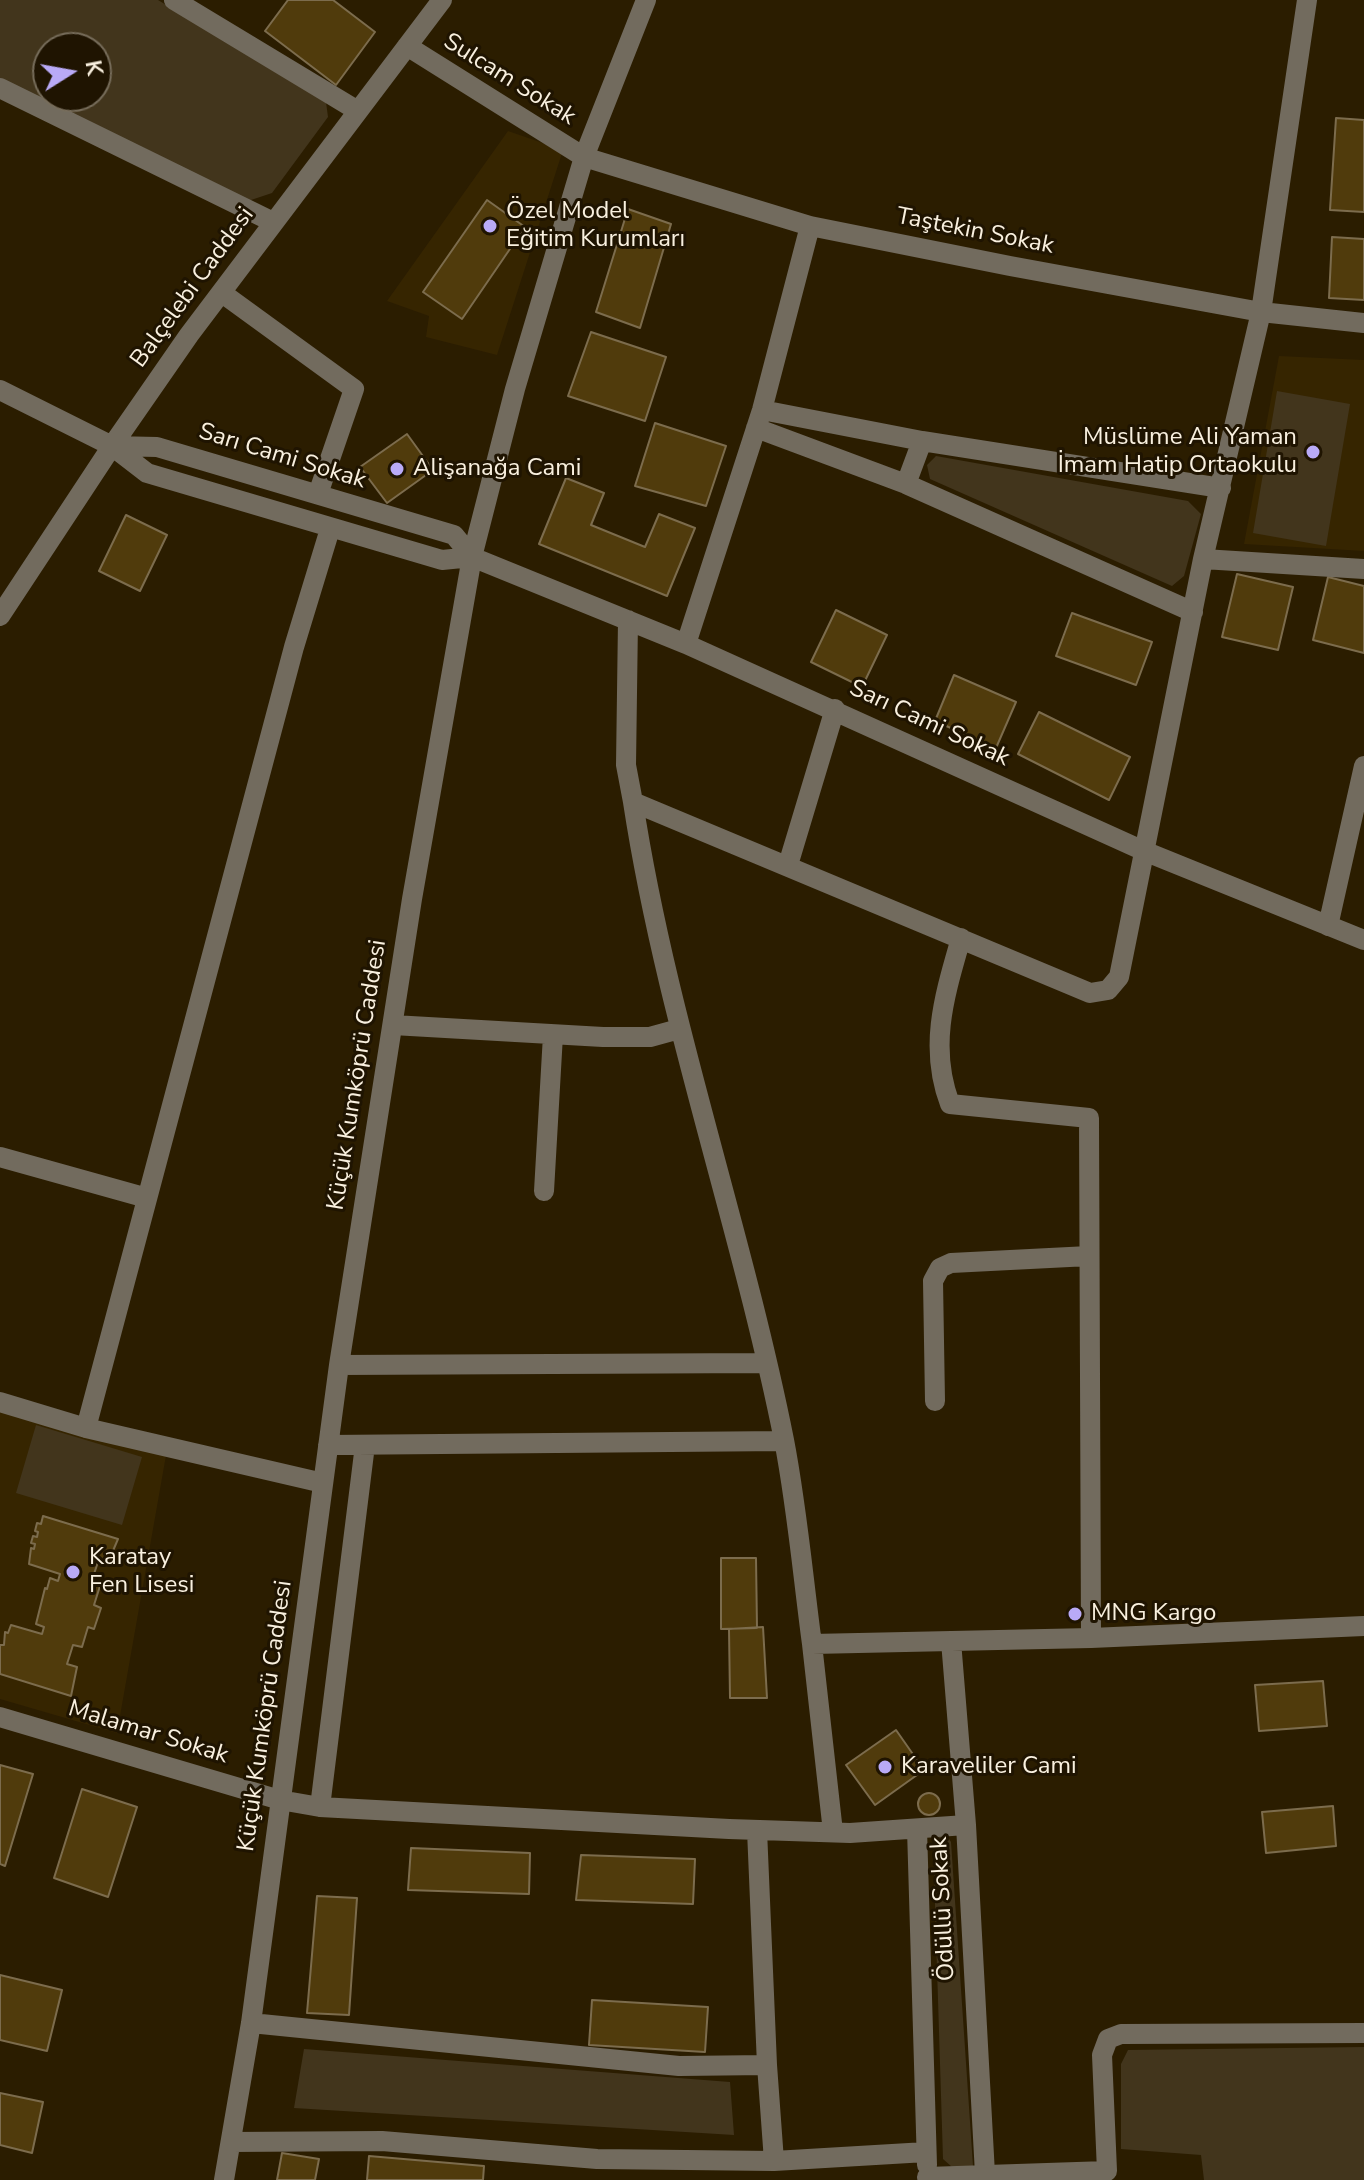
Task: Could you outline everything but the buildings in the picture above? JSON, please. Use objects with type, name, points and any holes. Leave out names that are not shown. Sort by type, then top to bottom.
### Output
[{"type":"street","points":[[174,0],[358,111]]},
{"type":"street","name":"Balçelebi Caddesi","points":[[0,616],[189,335],[442,0]]},
{"type":"street","name":"Küçük Kumköprü Caddesi","points":[[224,2180],[251,2023],[339,1365],[472,557],[515,389],[584,157],[646,0]]},
{"type":"street","points":[[633,802],[1090,993],[1108,990],[1119,977],[1203,559],[1261,312],[1307,0]]},
{"type":"street","name":"Sulcam Sokak","points":[[407,46],[584,157]]},
{"type":"street","points":[[0,88],[273,222]]},
{"type":"street","name":"Taştekin Sokak","points":[[584,157],[810,226],[1261,312],[1364,323]]},
{"type":"street","points":[[686,644],[759,419],[810,226]]},
{"type":"street","points":[[222,293],[354,389],[318,494]]},
{"type":"street","name":"Sarı Cami Sokak","points":[[0,390],[112,446],[147,473],[442,560],[472,557],[686,644],[835,709],[1144,851],[1364,940]]},
{"type":"street","points":[[759,419],[1221,488]]},
{"type":"street","points":[[759,419],[1193,612]]},
{"type":"street","points":[[906,484],[922,441]]},
{"type":"street","name":"Sarı Cami Sokak","points":[[112,446],[157,447],[454,535],[472,557]]},
{"type":"street","points":[[86,1428],[290,663],[330,529]]},
{"type":"street","points":[[1203,559],[1364,569]]},
{"type":"street","points":[[628,620],[626,765],[642,861],[679,1029],[737,1241],[784,1441],[812,1644],[833,1832]]},
{"type":"street","points":[[788,865],[835,709]]},
{"type":"street","points":[[1328,926],[1364,766]]},
{"type":"street","points":[[961,938],[941,1007],[940,1077],[950,1104],[1089,1118],[1091,1638]]},
{"type":"street","points":[[393,1025],[553,1035],[650,1037],[679,1029]]},
{"type":"street","points":[[544,1191],[553,1035]]},
{"type":"street","points":[[0,1157],[147,1198]]},
{"type":"street","points":[[935,1401],[933,1281],[940,1268],[951,1263],[1089,1256]]},
{"type":"street","points":[[339,1365],[765,1363]]},
{"type":"street","points":[[0,1402],[86,1428],[323,1483]]},
{"type":"street","points":[[328,1445],[784,1441]]},
{"type":"street","points":[[320,1807],[365,1445]]},
{"type":"street","points":[[812,1644],[1091,1638],[1364,1626]]},
{"type":"street","name":"Ödüllü Sokak","points":[[951,1641],[966,1825],[985,2174]]},
{"type":"street","name":"Malamar Sokak","points":[[0,1717],[280,1800],[320,1807],[757,1830],[833,1832],[966,1825]]},
{"type":"street","points":[[917,1829],[927,2178],[985,2174],[1107,2176],[1102,2055],[1108,2039],[1121,2034],[1364,2033]]},
{"type":"street","points":[[757,1830],[774,2161]]},
{"type":"street","points":[[251,2023],[679,2066],[767,2065]]},
{"type":"street","points":[[231,2142],[382,2141],[597,2159],[670,2170],[739,2170],[774,2161],[926,2152]]},
{"type":"shaded area","points":[[0,0],[158,0],[326,102],[328,117],[272,193],[248,201],[66,112],[112,112],[112,32],[32,32],[32,96],[0,80]]},
{"type":"shaded area","name":"Özel Model Eğitim Kurumları","points":[[508,131],[563,150],[497,355],[426,337],[429,316],[387,301]]},
{"type":"shaded area","name":"Müslüme Ali Yaman İmam Hatip Ortaokulu","points":[[1279,356],[1364,360],[1364,551],[1244,544]]},
{"type":"shaded area","points":[[1277,391],[1350,404],[1326,546],[1253,533]]},
{"type":"shaded area","points":[[936,456],[1188,501],[1201,514],[1184,576],[1172,586],[930,479],[927,465]]},
{"type":"shaded area","name":"Karatay Fen Lisesi","points":[[0,1401],[168,1444],[117,1733],[0,1699]]},
{"type":"shaded area","points":[[36,1425],[142,1457],[122,1525],[16,1493]]},
{"type":"shaded area","points":[[940,1834],[947,1836],[951,1842],[973,2166],[952,2167],[943,2159],[933,1840]]},
{"type":"shaded area","points":[[1364,2047],[1364,2180],[1204,2180],[1201,2155],[1121,2149],[1121,2064],[1128,2050]]},
{"type":"shaded area","points":[[304,2049],[730,2082],[734,2135],[294,2108]]},
{"type":"place","name":"Özel Model Eğitim Kurumları","points":[[490,226]]},
{"type":"place","name":"Müslüme Ali Yaman İmam Hatip Ortaokulu","points":[[1313,452]]},
{"type":"place","name":"Alişanağa Cami","points":[[397,469]]},
{"type":"place","name":"Karatay Fen Lisesi","points":[[73,1572]]},
{"type":"place","name":"MNG Kargo","points":[[1075,1614]]},
{"type":"place","name":"Karaveliler Cami","points":[[885,1767]]}]
